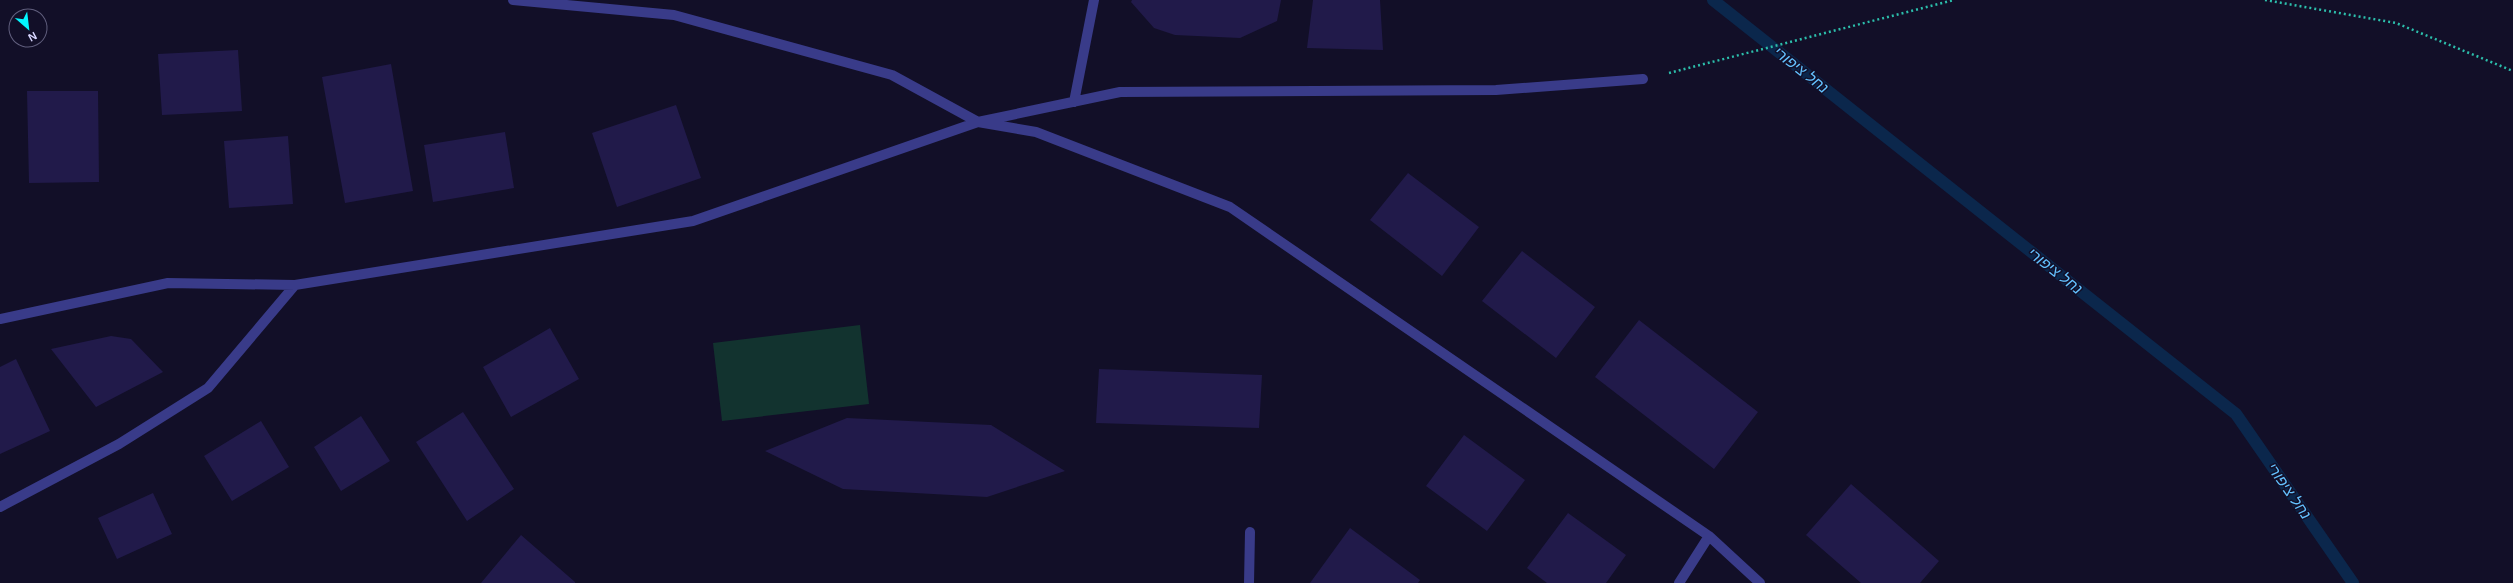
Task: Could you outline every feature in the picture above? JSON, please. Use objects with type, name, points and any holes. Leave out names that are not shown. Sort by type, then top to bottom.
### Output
[{"type":"street","points":[[512,0],[674,15],[892,75],[978,122],[1036,132],[1230,207],[1708,536],[1760,583]]},
{"type":"street","points":[[1074,102],[1094,0]]},
{"type":"street","points":[[0,319],[168,283],[295,285],[693,221],[978,122],[1120,92],[1496,90],[1643,79]]},
{"type":"street","points":[[0,507],[119,444],[208,388],[295,285]]},
{"type":"street","points":[[1249,583],[1250,532]]},
{"type":"street","points":[[1679,583],[1708,536]]},
{"type":"path","points":[[1643,79],[1954,0]]},
{"type":"path","points":[[2265,0],[2396,23],[2513,71]]},
{"type":"green space","points":[[860,325],[869,404],[722,421],[713,343]]},
{"type":"building","points":[[1132,0],[1281,0],[1277,21],[1240,38],[1175,35],[1154,28],[1131,2]]},
{"type":"building","points":[[1313,0],[1380,0],[1383,50],[1307,48]]},
{"type":"building","points":[[238,50],[242,111],[162,115],[158,54]]},
{"type":"building","points":[[391,64],[413,191],[345,203],[322,77]]},
{"type":"building","points":[[27,91],[98,91],[99,182],[29,183]]},
{"type":"building","points":[[676,105],[701,178],[617,207],[592,133]]},
{"type":"building","points":[[505,132],[514,188],[433,202],[424,145]]},
{"type":"building","points":[[288,136],[293,204],[229,208],[224,141]]},
{"type":"building","points":[[1408,173],[1479,227],[1442,276],[1370,220]]},
{"type":"building","points":[[1522,251],[1595,307],[1556,358],[1482,301]]},
{"type":"building","points":[[1639,320],[1758,412],[1714,469],[1595,377]]},
{"type":"building","points":[[550,328],[579,379],[511,417],[483,367]]},
{"type":"building","points":[[111,336],[131,339],[163,372],[96,407],[51,349]]},
{"type":"building","points":[[16,359],[50,431],[0,454],[0,367]]},
{"type":"building","points":[[1099,369],[1262,375],[1259,428],[1096,423]]},
{"type":"building","points":[[463,412],[514,489],[467,521],[416,442]]},
{"type":"building","points":[[361,416],[390,461],[341,491],[314,447]]},
{"type":"building","points":[[847,418],[991,425],[1065,471],[987,497],[843,489],[765,451]]},
{"type":"building","points":[[261,421],[289,467],[232,501],[204,456]]},
{"type":"building","points":[[1464,435],[1525,480],[1487,531],[1426,486]]},
{"type":"building","points":[[1851,484],[1939,561],[1920,583],[1861,583],[1806,535]]},
{"type":"building","points":[[153,493],[172,534],[117,559],[98,518]]},
{"type":"building","points":[[1568,513],[1626,555],[1606,583],[1547,583],[1527,568]]},
{"type":"building","points":[[1350,528],[1420,580],[1418,583],[1310,583]]},
{"type":"building","points":[[521,535],[575,582],[575,583],[481,583]]},
{"type":"waterway","name":"נחל ציפורי","points":[[1713,0],[2236,414],[2353,583]]}]
